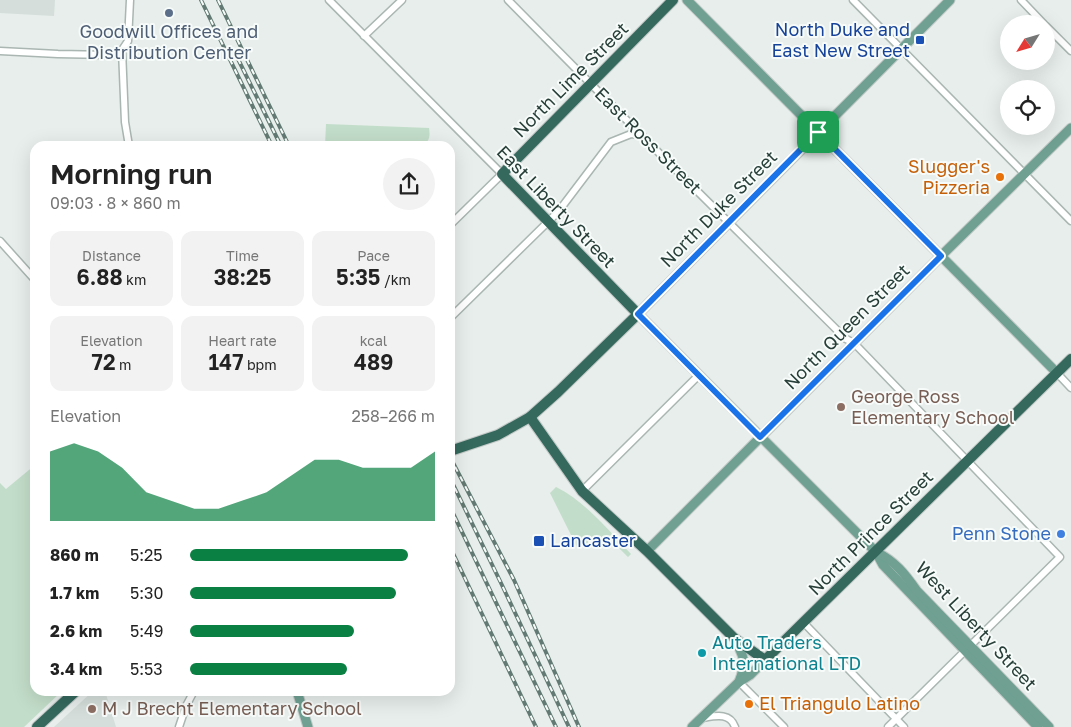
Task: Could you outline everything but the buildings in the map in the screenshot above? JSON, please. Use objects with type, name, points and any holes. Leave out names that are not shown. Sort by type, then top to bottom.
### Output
[{"type":"highway","name":"North Lime Street","points":[[502,174],[673,0]]},
{"type":"highway","name":"East Liberty Street","points":[[502,174],[638,314]]},
{"type":"highway","name":"North Duke Street","points":[[455,450],[498,435],[530,417],[638,314]]},
{"type":"highway","name":"North Prince Street","points":[[765,660],[1071,359]]},
{"type":"highway","points":[[530,417],[582,491],[647,551],[734,638],[765,660]]},
{"type":"highway","points":[[37,727],[71,696]]},
{"type":"main road","points":[[687,0],[1057,373]]},
{"type":"main road","name":"North Duke Street","points":[[638,314],[950,0]]},
{"type":"main road","name":"North Queen Street","points":[[647,551],[1071,128]]},
{"type":"main road","name":"East Liberty Street","points":[[638,314],[760,437]]},
{"type":"main road","name":"West Liberty Street","points":[[760,437],[876,552],[883,564],[1049,727]]},
{"type":"main road","points":[[734,638],[743,654],[743,672],[739,682]]},
{"type":"main road","name":"West Liberty Street","points":[[968,649],[1038,727]]},
{"type":"main road","name":"North Prince Street","points":[[692,727],[765,660]]},
{"type":"main road","points":[[299,696],[308,727]]},
{"type":"street","points":[[0,51],[58,54],[118,54],[128,41],[130,0]]},
{"type":"street","name":"East Liberty Street","points":[[329,0],[502,174]]},
{"type":"street","points":[[364,36],[402,0]]},
{"type":"street","name":"East Ross Street","points":[[508,0],[846,339],[854,343],[1060,557],[968,649]]},
{"type":"street","points":[[852,0],[1071,221]]},
{"type":"street","points":[[1021,0],[1035,15]]},
{"type":"street","points":[[1055,35],[1071,51]]},
{"type":"street","points":[[122,50],[125,122],[128,141]]},
{"type":"street","points":[[455,313],[548,222],[612,142],[631,134],[641,135]]},
{"type":"street","name":"North Lime Street","points":[[455,220],[502,174]]},
{"type":"street","points":[[0,241],[30,274]]},
{"type":"street","points":[[1057,373],[1071,388]]},
{"type":"street","points":[[582,491],[699,374]]},
{"type":"street","points":[[804,623],[904,727]]},
{"type":"street","points":[[888,727],[968,649]]},
{"type":"street","points":[[739,682],[784,727]]},
{"type":"street","points":[[179,727],[191,696]]},
{"type":"street","points":[[701,718],[722,715],[730,719],[734,727]]},
{"type":"shaded area","points":[[0,0],[55,0],[54,16],[0,13]]},
{"type":"shaded area","name":"M J Brecht Elementary School","points":[[88,696],[107,696],[116,727],[54,727]]},
{"type":"green space","points":[[326,124],[429,128],[427,141],[325,141]]},
{"type":"green space","points":[[30,469],[30,696],[57,696],[24,727],[0,727],[0,483],[6,489]]},
{"type":"green space","points":[[556,487],[587,508],[631,554],[628,557],[619,548],[584,543],[577,547],[550,493]]},
{"type":"railway","points":[[201,0],[270,141]]},
{"type":"railway","points":[[218,0],[287,141]]},
{"type":"railway","points":[[238,59],[279,141]]},
{"type":"railway","points":[[455,467],[514,580],[579,727]]},
{"type":"railway","points":[[455,488],[569,727]]},
{"type":"railway","points":[[455,517],[556,727]]},
{"type":"railway","points":[[455,557],[536,727]]},
{"type":"place","name":"Goodwill Offices and Distribution Center","points":[[169,13]]},
{"type":"place","name":"North Duke and East New Street","points":[[920,40]]},
{"type":"place","name":"Slugger's Pizzeria","points":[[1000,177]]},
{"type":"place","name":"George Ross Elementary School","points":[[841,407]]},
{"type":"place","name":"Penn Stone","points":[[1061,534]]},
{"type":"place","name":"Lancaster","points":[[539,541]]},
{"type":"place","name":"Auto Traders International LTD","points":[[702,653]]},
{"type":"place","name":"El Triangulo Latino","points":[[749,704]]},
{"type":"place","name":"M J Brecht Elementary School","points":[[92,709]]},
{"type":"route","points":[[818,132],[941,256],[760,437],[638,314],[818,132]]}]
